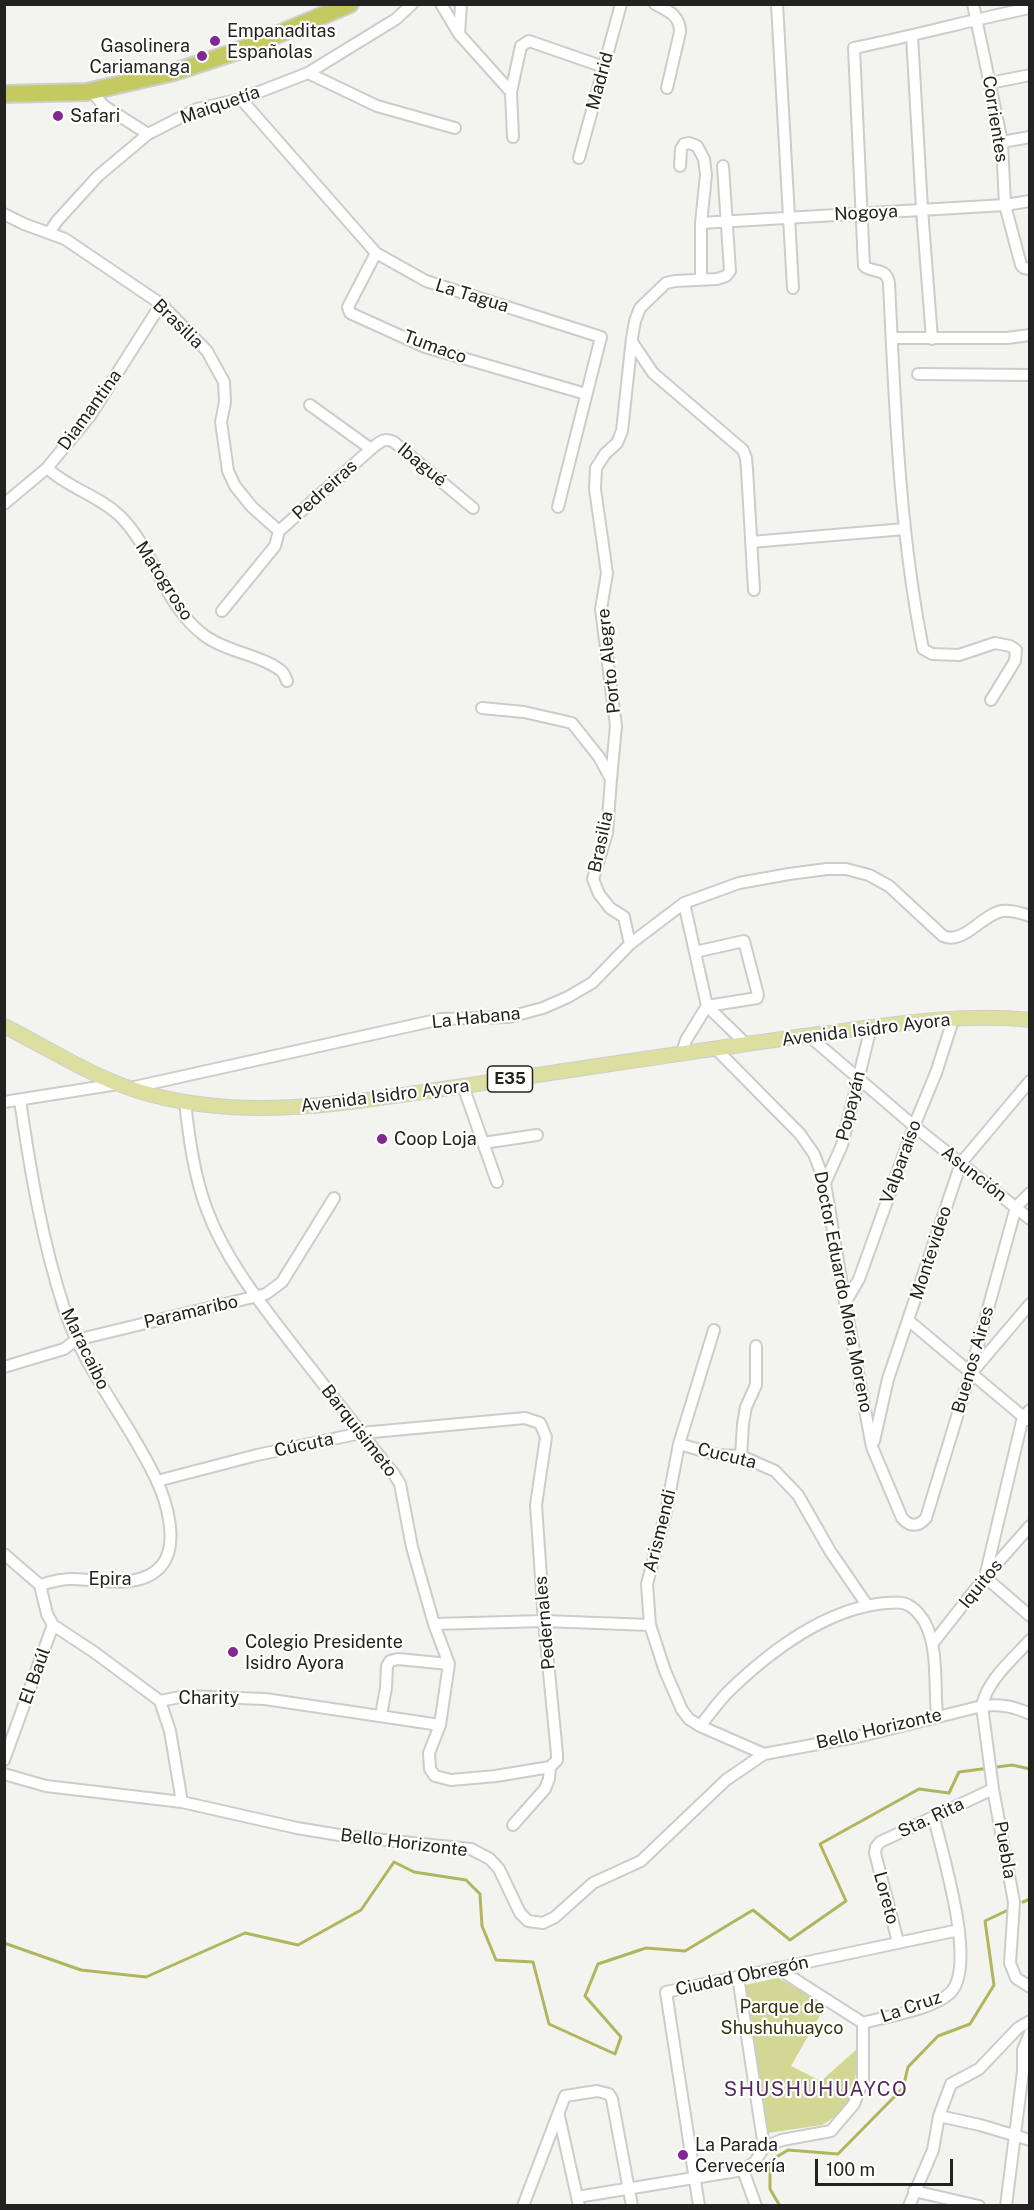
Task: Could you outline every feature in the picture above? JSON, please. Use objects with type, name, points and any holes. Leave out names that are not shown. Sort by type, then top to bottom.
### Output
[{"type":"highway","points":[[4,94],[91,91],[174,72],[238,51],[350,4]]},
{"type":"main road","name":"Avenida Isidro Ayora","points":[[4,1026],[124,1086],[185,1102],[230,1108],[308,1108],[871,1027],[953,1020],[1001,1018],[1029,1020]]},
{"type":"street","name":"Maiquetía","points":[[49,233],[98,176],[148,134],[197,110],[241,99],[308,73],[396,19],[412,4]]},
{"type":"street","points":[[441,4],[459,34],[511,92]]},
{"type":"street","points":[[459,34],[461,4]]},
{"type":"street","name":"Madrid","points":[[579,158],[621,4]]},
{"type":"street","points":[[655,4],[675,16],[680,24],[667,88]]},
{"type":"street","points":[[777,4],[793,288]]},
{"type":"street","name":"Corrientes","points":[[973,4],[1002,142],[1005,205],[1027,268]]},
{"type":"street","points":[[991,700],[1015,661],[1016,650],[1010,646],[995,643],[963,655],[932,654],[924,651],[905,530],[888,275],[883,271],[871,271],[864,266],[854,48],[1029,8]]},
{"type":"street","points":[[912,36],[932,339]]},
{"type":"street","points":[[513,137],[511,92],[521,46],[525,42],[529,41],[604,67]]},
{"type":"street","points":[[308,73],[377,105],[455,128]]},
{"type":"street","points":[[990,83],[1029,75]]},
{"type":"street","points":[[91,91],[104,106],[148,134]]},
{"type":"street","name":"La Tagua","points":[[241,99],[376,253],[426,281],[601,337],[558,507]]},
{"type":"street","points":[[1002,142],[1029,137]]},
{"type":"street","points":[[680,166],[681,149],[684,144],[697,146],[704,159],[706,175],[701,223],[701,279]]},
{"type":"street","points":[[723,166],[726,221]]},
{"type":"street","name":"Nogoya","points":[[701,223],[1005,205],[1029,201]]},
{"type":"street","name":"Brasilia","points":[[4,214],[65,239],[160,304],[207,351],[224,382],[225,402],[221,422],[228,471],[235,486],[252,507],[279,531]]},
{"type":"street","name":"Porto Alegre","points":[[611,778],[616,726],[601,609],[607,573],[595,489],[596,468],[605,454],[617,443],[622,431],[632,340],[640,308],[666,283],[726,276],[730,271],[726,221]]},
{"type":"street","name":"Tumaco","points":[[376,253],[348,307],[350,313],[425,347],[586,394]]},
{"type":"street","name":"Diamantina","points":[[4,504],[47,468],[90,416],[160,304]]},
{"type":"street","points":[[892,338],[1007,338],[1029,335]]},
{"type":"street","points":[[632,340],[653,373],[743,450],[746,458],[754,590]]},
{"type":"street","points":[[918,374],[1029,375]]},
{"type":"street","name":"Ibagué","points":[[310,405],[371,449],[382,440],[388,439],[394,442],[473,508]]},
{"type":"street","name":"Pedreiras","points":[[279,531],[371,449]]},
{"type":"street","name":"Matogroso","points":[[47,468],[64,482],[102,502],[120,516],[191,624],[218,644],[277,667],[283,671],[287,681]]},
{"type":"street","points":[[751,542],[905,530]]},
{"type":"street","points":[[222,611],[275,546],[279,531]]},
{"type":"street","points":[[482,708],[524,712],[572,723],[599,757],[611,778]]},
{"type":"street","name":"Brasilia","points":[[611,778],[607,833],[593,879],[599,894],[610,908],[624,917],[630,944]]},
{"type":"street","name":"La Habana","points":[[4,1102],[124,1086],[441,1019],[509,1017],[543,1008],[592,983],[630,944],[684,903],[739,883],[826,868],[846,869],[869,875],[889,886],[947,938],[959,937],[1002,911],[1029,916]]},
{"type":"street","points":[[684,903],[706,1006],[746,1044]]},
{"type":"street","points":[[695,952],[744,941],[759,995],[757,998],[706,1006]]},
{"type":"street","points":[[682,1053],[686,1040],[706,1006]]},
{"type":"street","name":"Valparaíso","points":[[845,1303],[859,1279],[914,1126],[936,1073],[953,1020]]},
{"type":"street","name":"Popayán","points":[[825,1183],[842,1144],[871,1027]]},
{"type":"street","name":"Asunción","points":[[809,1036],[914,1126],[1029,1219]]},
{"type":"street","name":"Doctor Eduardo Mora Moreno","points":[[715,1048],[800,1134],[814,1154],[825,1183],[872,1447],[902,1518],[906,1523],[914,1525]]},
{"type":"street","name":"Montevideo","points":[[872,1447],[888,1379],[961,1163],[1029,1081]]},
{"type":"street","points":[[463,1086],[497,1182]]},
{"type":"street","name":"Maracaibo","points":[[20,1100],[29,1161],[52,1268],[64,1310],[76,1340],[157,1481],[170,1523],[172,1538],[169,1552]]},
{"type":"street","name":"Barquisimeto","points":[[185,1102],[190,1140],[207,1210],[223,1245],[256,1297],[394,1473],[400,1484],[412,1547],[434,1624],[449,1664],[441,1725],[429,1753],[430,1770],[435,1776],[444,1779],[496,1776],[550,1767]]},
{"type":"street","points":[[483,1143],[537,1135]]},
{"type":"street","name":"Buenos Aires","points":[[914,1525],[926,1518],[970,1374],[1016,1207],[1029,1193]]},
{"type":"street","name":"Paramaribo","points":[[4,1367],[64,1349],[76,1340],[266,1294],[282,1282],[334,1198]]},
{"type":"street","points":[[970,1374],[1029,1304]]},
{"type":"street","points":[[909,1320],[970,1374],[1027,1416],[985,1577],[1029,1616]]},
{"type":"street","name":"Arismendi","points":[[714,1330],[679,1444],[666,1512],[647,1584],[650,1625],[665,1671],[682,1710],[700,1726],[764,1754]]},
{"type":"street","points":[[741,1456],[746,1407],[756,1385],[756,1346]]},
{"type":"street","name":"Cúcuta","points":[[157,1481],[257,1455],[361,1433],[525,1418]]},
{"type":"street","name":"Pedernales","points":[[513,1825],[545,1789],[550,1767],[554,1764],[557,1754],[536,1505],[546,1437],[540,1423],[525,1418]]},
{"type":"street","name":"Cucuta","points":[[679,1444],[717,1455],[741,1456],[775,1471],[798,1495],[830,1551],[867,1605]]},
{"type":"street","name":"Iquitos","points":[[933,1643],[1029,1526]]},
{"type":"street","name":"Epira","points":[[40,1585],[70,1579],[132,1581],[145,1578],[162,1566],[169,1552]]},
{"type":"street","points":[[4,1554],[40,1585],[47,1614],[53,1625]]},
{"type":"street","points":[[700,1726],[732,1688],[783,1646],[835,1615],[867,1605],[896,1602],[911,1606],[924,1621],[933,1643],[937,1715]]},
{"type":"street","points":[[434,1624],[544,1621],[650,1625]]},
{"type":"street","name":"Charity","points":[[53,1625],[160,1701],[184,1696],[265,1699],[441,1725]]},
{"type":"street","name":"El Baúl","points":[[4,1760],[53,1625]]},
{"type":"street","points":[[982,1706],[987,1690],[1029,1640]]},
{"type":"street","points":[[381,1715],[387,1666],[390,1661],[398,1659],[449,1664]]},
{"type":"street","points":[[160,1701],[170,1731],[182,1802]]},
{"type":"street","name":"Bello Horizonte","points":[[4,1774],[46,1786],[182,1802],[297,1828],[345,1836],[471,1849],[490,1859],[500,1869],[520,1913],[528,1921],[543,1923],[555,1917],[593,1883],[641,1862],[726,1780],[764,1754],[861,1736],[937,1715],[982,1706],[999,1704],[1029,1714]]},
{"type":"street","name":"Puebla","points":[[982,1706],[993,1788],[1014,1902],[1010,1963],[1016,1978],[1029,1987]]},
{"type":"street","name":"Sta. Rita","points":[[875,1853],[880,1842],[993,1788]]},
{"type":"street","name":"La Cruz","points":[[764,2147],[782,2140],[825,2134],[837,2127],[854,2104],[861,2089],[863,2023],[931,2004],[952,1991],[961,1965],[962,1949],[934,1818]]},
{"type":"street","name":"Loreto","points":[[875,1853],[898,1942]]},
{"type":"street","name":"Ciudad Obregón","points":[[699,2205],[666,1992],[959,1930]]},
{"type":"street","points":[[777,1968],[863,2023]]},
{"type":"street","points":[[559,2115],[578,2201],[630,2188],[743,2170],[755,2162],[764,2147],[738,1977]]},
{"type":"street","points":[[909,2205],[933,2150],[939,2116],[951,2084],[979,2069],[1018,2028],[1029,2021]]},
{"type":"street","points":[[1006,2205],[1029,2033]]},
{"type":"street","points":[[523,2205],[565,2096],[597,2091],[609,2094],[612,2099],[632,2205]]},
{"type":"street","points":[[939,2116],[1029,2140]]},
{"type":"street","points":[[743,2170],[756,2205]]},
{"type":"street","points":[[914,2191],[980,2205]]},
{"type":"green space","name":"Parque de Shushuhuayco","points":[[778,1978],[826,2005],[791,2066],[821,2081],[857,2049],[856,2073],[848,2102],[833,2118],[822,2125],[768,2133],[745,1985]]},
{"type":"waterway","points":[[4,1943],[81,1970],[146,1977],[245,1933],[298,1945],[361,1910],[394,1862],[414,1872],[466,1880],[480,1894],[482,1926],[496,1960],[533,1962],[549,2024],[615,2054],[621,2037],[585,1996],[598,1964],[646,1948],[685,1951],[753,1910],[790,1940],[846,1901],[820,1844],[919,1789],[949,1793],[959,1772],[1012,1765],[1030,1769]]},
{"type":"waterway","points":[[1023,1902],[1030,1899]]},
{"type":"waterway","points":[[780,2206],[770,2189],[770,2161],[788,2150],[838,2154],[903,2088],[908,2067],[938,2036],[970,2024],[994,1985],[985,1921],[1008,1910]]},
{"type":"place","name":"Empanaditas Españolas","points":[[215,41]]},
{"type":"place","name":"Gasolinera Cariamanga","points":[[202,56]]},
{"type":"place","name":"Safari","points":[[58,116]]},
{"type":"place","name":"Coop Loja","points":[[382,1139]]},
{"type":"place","name":"Colegio Presidente Isidro Ayora","points":[[233,1652]]},
{"type":"place","name":"La Parada Cervecería","points":[[683,2155]]},
{"type":"district","name":"SHUSHUHUAYCO","points":[[816,2090]]}]
